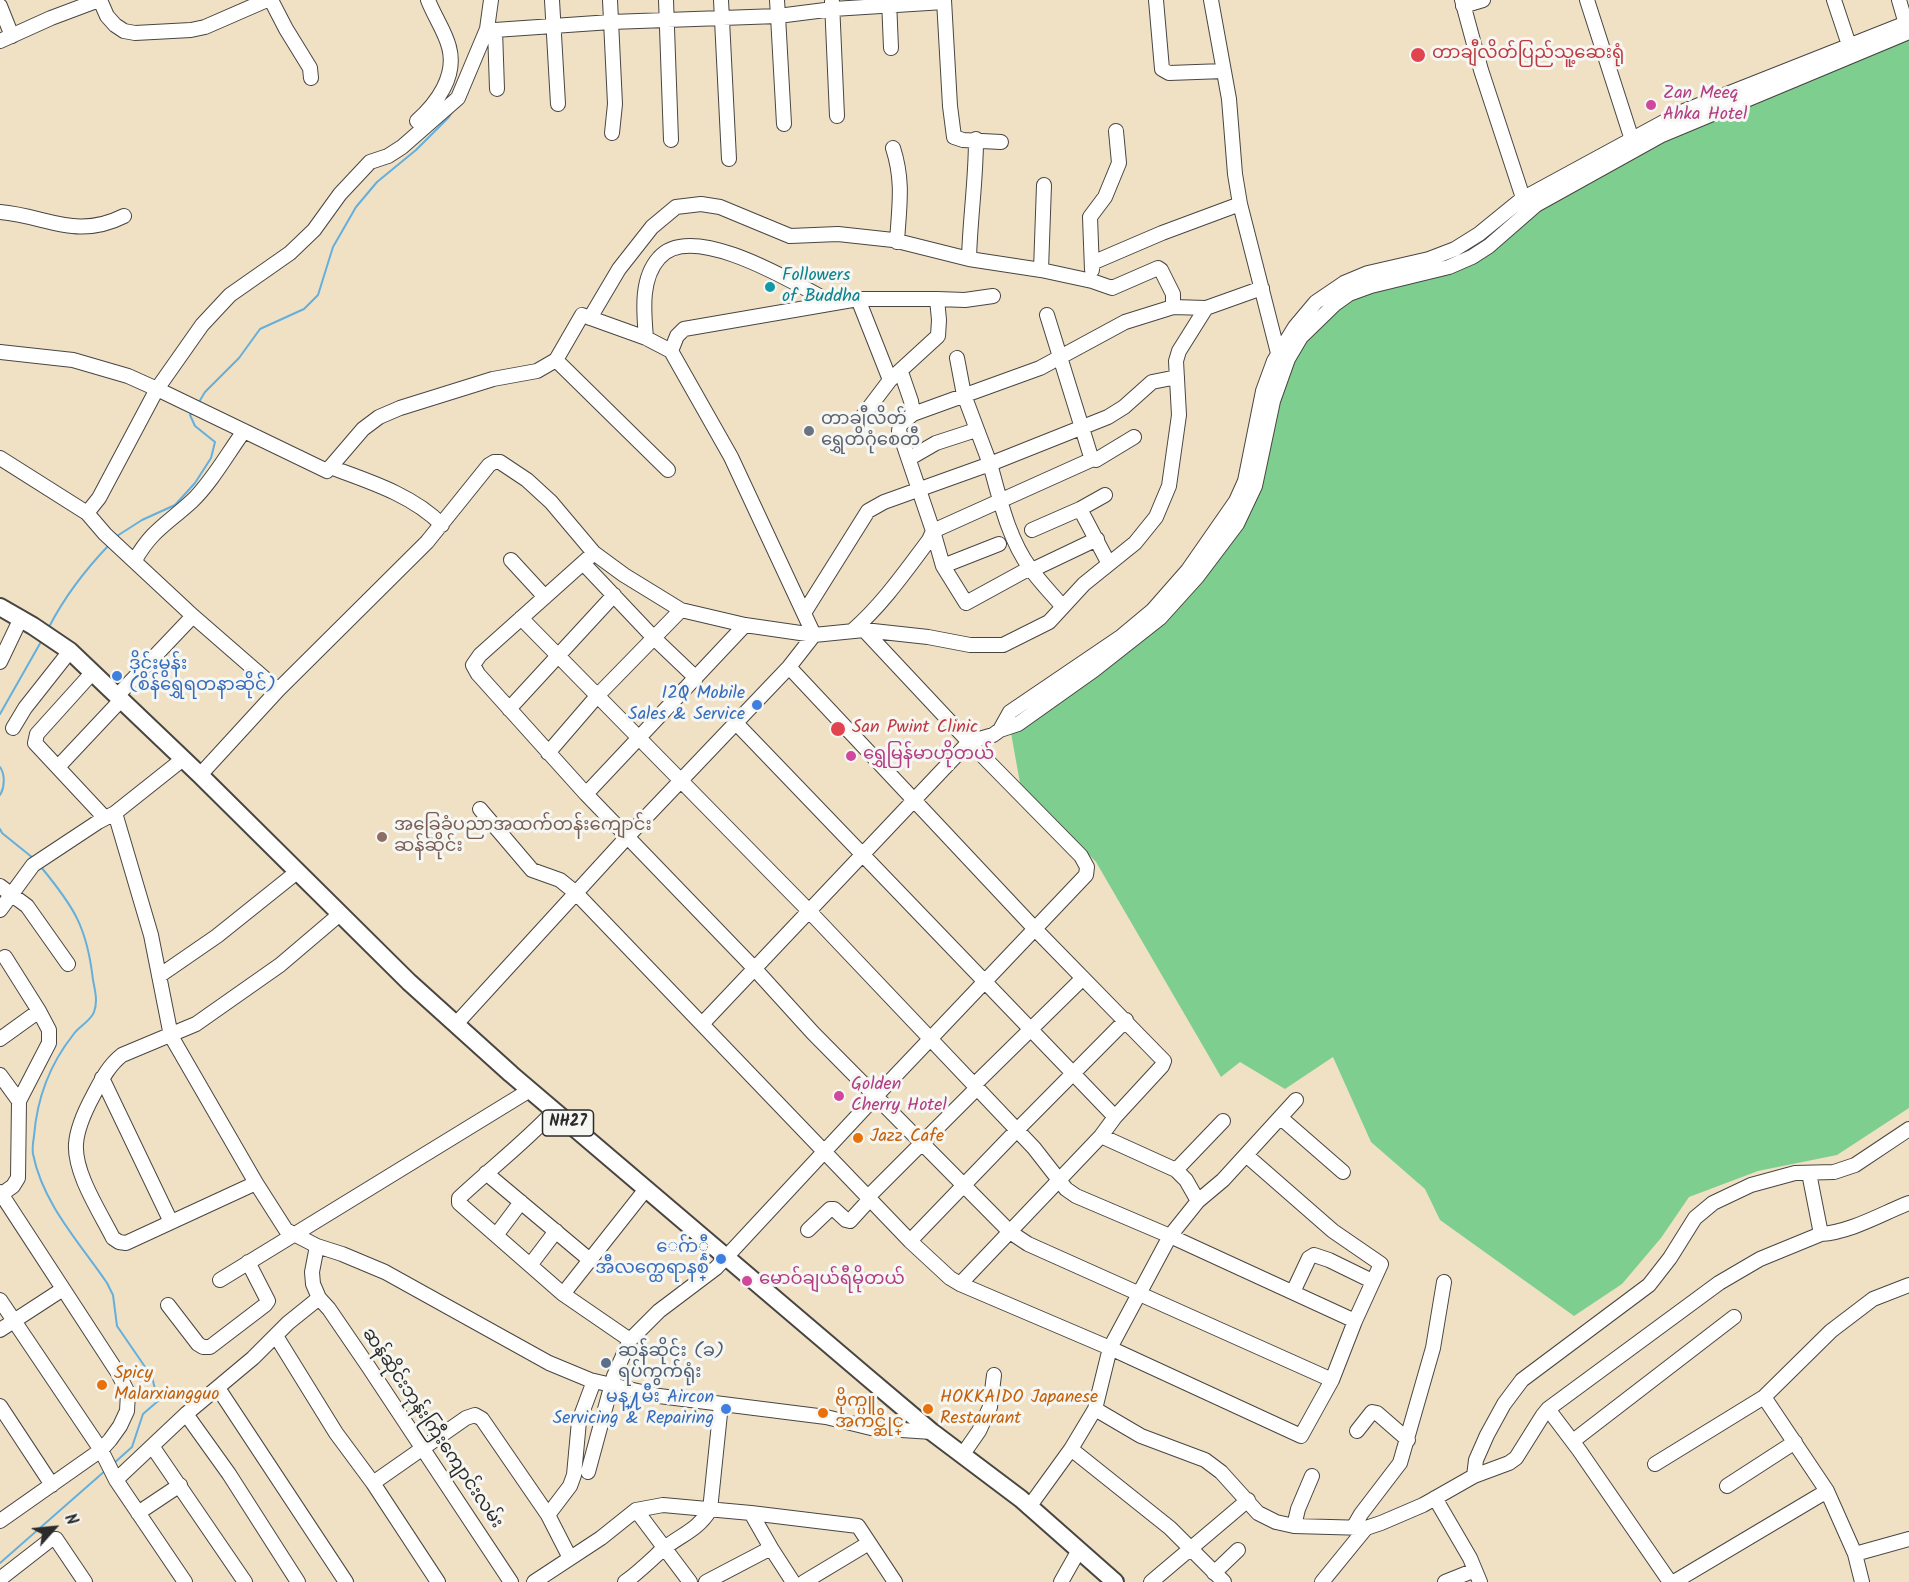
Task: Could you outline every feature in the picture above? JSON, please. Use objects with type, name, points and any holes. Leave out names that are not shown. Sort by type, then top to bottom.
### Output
[{"type":"main road","name":"NH27","points":[[0,607],[70,651],[200,775],[409,982],[530,1090],[932,1432],[1029,1507],[1114,1582]]},
{"type":"street","points":[[0,6],[6,38],[100,0],[107,16],[115,25],[124,31],[135,33],[205,27],[269,0],[310,68],[311,78]]},
{"type":"street","points":[[87,513],[99,498],[157,389],[202,325],[230,295],[290,253],[315,230],[340,194],[370,162],[428,111],[444,88],[451,66],[449,47],[428,0]]},
{"type":"street","points":[[491,0],[496,89]]},
{"type":"street","points":[[552,0],[558,104]]},
{"type":"street","points":[[610,0],[615,105],[612,133]]},
{"type":"street","points":[[666,0],[671,140]]},
{"type":"street","points":[[722,0],[729,159]]},
{"type":"street","points":[[777,0],[784,124]]},
{"type":"street","points":[[1156,0],[1162,69],[1169,73],[1224,71]]},
{"type":"street","points":[[1211,0],[1229,99],[1235,174],[1240,204],[1283,356]]},
{"type":"street","points":[[1483,0],[1463,3],[1481,70],[1525,205]]},
{"type":"street","points":[[1587,0],[1633,144]]},
{"type":"street","points":[[1834,0],[1849,45]]},
{"type":"street","points":[[1899,0],[1908,26]]},
{"type":"street","points":[[491,29],[778,16],[832,5],[944,1],[954,137],[963,140],[1001,142]]},
{"type":"street","points":[[889,2],[891,48]]},
{"type":"street","points":[[832,5],[837,116]]},
{"type":"street","points":[[1633,144],[1662,135],[1908,26]]},
{"type":"street","points":[[703,1023],[969,742],[993,735],[1000,730],[1010,712],[1098,654],[1144,617],[1188,570],[1224,519],[1245,481],[1263,391],[1283,356],[1295,327],[1316,302],[1344,283],[1368,273],[1429,260],[1455,249],[1525,205],[1633,144],[1684,111],[1849,45],[1908,26]]},
{"type":"street","points":[[370,162],[388,156],[402,147],[458,98],[491,29]]},
{"type":"street","points":[[1092,281],[1090,217],[1105,197],[1119,163],[1116,131]]},
{"type":"street","points":[[969,259],[969,219],[976,177],[976,139]]},
{"type":"street","points":[[893,148],[900,168],[901,180],[897,242]]},
{"type":"street","points":[[1041,270],[1044,185]]},
{"type":"street","points":[[590,318],[619,269],[652,227],[676,207],[702,204],[720,207],[790,237],[838,234],[897,242],[969,259],[1041,270],[1092,281],[1112,288],[1158,268],[1173,294],[1173,307]]},
{"type":"street","points":[[1092,263],[1162,232],[1240,204]]},
{"type":"street","points":[[0,212],[81,228],[108,224],[124,216]]},
{"type":"street","points":[[646,338],[644,304],[650,274],[659,258],[671,249],[694,246],[726,251],[766,268],[832,303]]},
{"type":"street","points":[[1097,539],[1031,569],[966,603],[944,566],[899,428],[913,414],[1040,368],[1125,322],[1173,307],[1206,308],[1262,288]]},
{"type":"street","points":[[671,351],[677,336],[684,329],[832,303],[858,299],[965,300],[993,296]]},
{"type":"street","points":[[858,299],[895,376],[911,401],[913,414]]},
{"type":"street","points":[[862,417],[895,376],[938,336],[937,299]]},
{"type":"street","points":[[200,775],[278,690],[376,594],[442,525],[489,465],[494,462],[500,462],[527,480],[551,502],[594,553],[624,575],[681,610],[745,625],[814,634],[858,630],[928,637],[970,645],[1003,645],[1049,622],[1084,584],[1135,543],[1156,517],[1169,486],[1179,415],[1176,361],[1179,351],[1206,308]]},
{"type":"street","points":[[0,352],[73,360],[128,376],[327,471],[363,429],[379,417],[400,408],[493,379],[537,371],[556,360],[582,315],[646,338],[671,351],[731,457],[814,634]]},
{"type":"street","points":[[1047,315],[1093,459]]},
{"type":"street","points":[[957,358],[964,395],[990,464],[1004,514],[1031,569],[1063,608]]},
{"type":"street","points":[[556,360],[668,470]]},
{"type":"street","points":[[804,613],[868,512],[884,502],[1082,428],[1124,407],[1152,382],[1177,378]]},
{"type":"street","points":[[910,458],[936,443],[976,430]]},
{"type":"street","points":[[135,561],[145,542],[158,528],[193,500],[244,431]]},
{"type":"street","points":[[858,630],[891,591],[929,540],[933,531],[1093,459],[1096,460],[1134,437]]},
{"type":"street","points":[[0,458],[87,513],[105,534],[278,690]]},
{"type":"street","points":[[330,467],[409,501],[427,511],[442,525]]},
{"type":"street","points":[[1032,530],[1080,509],[1105,495]]},
{"type":"street","points":[[1080,509],[1109,564]]},
{"type":"street","points":[[944,566],[999,544]]},
{"type":"street","points":[[594,553],[480,655],[473,666],[548,753],[754,968],[813,1033],[1010,1232],[1028,1244],[1332,1380]]},
{"type":"street","points":[[511,560],[545,597]]},
{"type":"street","points":[[583,563],[654,638],[696,678]]},
{"type":"street","points":[[509,709],[614,595]]},
{"type":"street","points":[[548,753],[598,695],[681,610]]},
{"type":"street","points":[[58,767],[193,615]]},
{"type":"street","points":[[521,618],[809,911],[1017,1130],[1066,1189],[1076,1196],[1170,1236],[1355,1321]]},
{"type":"street","points":[[586,794],[745,625]]},
{"type":"street","points":[[0,662],[33,626]]},
{"type":"street","points":[[588,1472],[612,1385],[630,1340],[659,1311],[716,1268],[1086,875],[1087,867],[1081,856],[858,630]]},
{"type":"street","points":[[456,1024],[628,836],[789,668],[814,634]]},
{"type":"street","points":[[13,728],[25,708],[70,651]]},
{"type":"street","points":[[789,668],[1035,929],[1164,1061],[1101,1136],[960,1284]]},
{"type":"street","points":[[92,673],[37,735],[35,743],[110,816],[151,935],[171,1036],[256,1183],[286,1230],[317,1246],[385,1272],[549,1363],[594,1381],[660,1396],[826,1417],[871,1428],[932,1432]]},
{"type":"street","points":[[736,723],[1115,1117]]},
{"type":"street","points":[[0,910],[6,890],[39,860],[110,816],[183,759]]},
{"type":"street","points":[[480,809],[532,870],[560,880],[576,893],[910,1241],[950,1278],[1110,1348],[1299,1436],[1303,1434],[1332,1380],[1381,1264],[1333,1231],[1246,1155]]},
{"type":"street","points":[[159,976],[217,936],[297,872]]},
{"type":"street","points":[[6,890],[27,906],[40,921],[68,964]]},
{"type":"street","points":[[256,1183],[126,1243],[118,1242],[113,1238],[83,1178],[78,1163],[76,1144],[90,1101],[113,1062],[122,1055],[196,1024],[280,965],[340,914]]},
{"type":"street","points":[[2,953],[49,1030],[49,1043],[19,1101],[18,1178],[13,1185],[1,1193],[118,1373],[128,1393],[127,1411],[120,1426],[101,1450],[52,1485],[2,1515]]},
{"type":"street","points":[[808,1230],[830,1209],[834,1209],[850,1221],[869,1198],[1030,1029],[1083,978]]},
{"type":"street","points":[[0,1039],[39,1011]]},
{"type":"street","points":[[910,1241],[1126,1020]]},
{"type":"street","points":[[0,1075],[19,1101]]},
{"type":"street","points":[[102,1078],[171,1222]]},
{"type":"street","points":[[220,1280],[530,1090]]},
{"type":"street","points":[[1029,1507],[1071,1449],[1095,1409],[1110,1348],[1170,1236],[1198,1201],[1223,1180],[1296,1100]]},
{"type":"street","points":[[554,1111],[529,1138],[459,1198],[459,1203],[563,1294],[630,1340]]},
{"type":"street","points":[[1281,1118],[1342,1172]]},
{"type":"street","points":[[1176,1170],[1223,1121]]},
{"type":"street","points":[[1474,1476],[1476,1460],[1487,1435],[1504,1404],[1522,1380],[1649,1285],[1670,1258],[1695,1218],[1713,1203],[1751,1185],[1795,1173],[1834,1172],[1855,1165],[1909,1128]]},
{"type":"street","points":[[1101,1136],[1176,1170],[1186,1179],[1198,1201]]},
{"type":"street","points":[[486,1173],[591,1261]]},
{"type":"street","points":[[1809,1173],[1821,1234]]},
{"type":"street","points":[[563,1294],[646,1189]]},
{"type":"street","points":[[497,1234],[521,1202]]},
{"type":"street","points":[[1095,1409],[1141,1436],[1205,1460],[1221,1472],[1258,1513],[1276,1522],[1294,1526],[1360,1528],[1381,1523],[1435,1498],[1474,1476],[1509,1463],[1516,1458],[1548,1409],[1719,1283],[1760,1259],[1821,1234],[1832,1234],[1846,1229],[1909,1203]]},
{"type":"street","points":[[531,1264],[556,1231]]},
{"type":"street","points":[[116,1480],[288,1323],[319,1299],[313,1284],[312,1272],[317,1246]]},
{"type":"street","points":[[1293,1292],[1309,1258],[1314,1255],[1372,1281]]},
{"type":"street","points":[[168,1305],[198,1344],[210,1347],[268,1301],[248,1262]]},
{"type":"street","points":[[1322,1582],[1360,1528],[1361,1514],[1400,1463],[1433,1348],[1444,1282]]},
{"type":"street","points":[[1655,1464],[1764,1397],[1831,1331],[1873,1299],[1909,1285]]},
{"type":"street","points":[[0,1330],[63,1289]]},
{"type":"street","name":"ဆန်ဆိုင်းဘုန်းကြီးကျောင်းလမ်း","points":[[319,1299],[329,1309],[369,1366],[422,1450],[511,1582]]},
{"type":"street","points":[[0,1300],[101,1450],[116,1480],[185,1582]]},
{"type":"street","points":[[1573,1441],[1734,1317]]},
{"type":"street","points":[[276,1336],[336,1433],[373,1483],[438,1582]]},
{"type":"street","points":[[963,1454],[979,1431],[990,1407],[994,1376]]},
{"type":"street","points":[[548,1515],[570,1486],[574,1475],[579,1420],[594,1381]]},
{"type":"street","points":[[218,1388],[346,1582]]},
{"type":"street","points":[[1764,1397],[1827,1491],[1855,1554],[1862,1582]]},
{"type":"street","points":[[626,1582],[664,1549],[696,1528],[710,1510],[721,1404]]},
{"type":"street","points":[[0,1406],[52,1485]]},
{"type":"street","points":[[1548,1409],[1573,1441],[1670,1582]]},
{"type":"street","points":[[1357,1431],[1372,1412],[1377,1413],[1408,1440]]},
{"type":"street","points":[[186,1414],[229,1474],[298,1582]]},
{"type":"street","points":[[373,1483],[466,1418],[475,1415],[482,1419],[548,1515],[570,1558]]},
{"type":"street","points":[[1727,1486],[1795,1442]]},
{"type":"street","points":[[152,1446],[245,1582]]},
{"type":"street","points":[[1071,1449],[1170,1528],[1219,1578],[1238,1550]]},
{"type":"street","points":[[1294,1526],[1298,1509],[1312,1476]]},
{"type":"street","points":[[138,1512],[180,1485]]},
{"type":"street","points":[[1674,1582],[1691,1578],[1827,1491]]},
{"type":"street","points":[[1435,1498],[1478,1576],[1445,1582]]},
{"type":"street","points":[[1151,1582],[1248,1500]]},
{"type":"street","points":[[534,1582],[602,1538],[636,1510],[663,1505],[858,1526],[895,1582]]},
{"type":"street","points":[[636,1510],[690,1582]]},
{"type":"street","points":[[751,1513],[793,1582]]},
{"type":"street","points":[[0,1579],[50,1540],[56,1539],[86,1582]]},
{"type":"street","points":[[1855,1554],[1909,1539]]},
{"type":"street","points":[[804,1582],[869,1543]]},
{"type":"street","points":[[706,1582],[771,1548]]},
{"type":"street","points":[[1061,1582],[1079,1550]]},
{"type":"green space","points":[[1909,38],[1909,1108],[1837,1155],[1758,1171],[1689,1197],[1661,1238],[1622,1284],[1574,1316],[1440,1220],[1425,1189],[1371,1142],[1333,1057],[1285,1089],[1240,1062],[1221,1077],[1096,862],[1020,783],[1011,733],[1076,687],[1239,522],[1295,349],[1359,291],[1439,276],[1516,220],[1665,137]]},
{"type":"waterway","points":[[199,402],[205,392],[239,358],[260,329],[304,309],[318,295],[333,247],[356,207],[377,182],[416,150],[454,109]]},
{"type":"waterway","points":[[117,536],[142,520],[175,505],[195,483],[211,458],[215,442],[195,426],[190,415],[193,412]]},
{"type":"waterway","points":[[49,627],[76,584],[109,545]]},
{"type":"waterway","points":[[0,714],[42,640]]},
{"type":"waterway","points":[[0,767],[4,781],[0,795]]},
{"type":"waterway","points":[[0,829],[33,858]]},
{"type":"waterway","points":[[41,867],[70,906],[83,932],[96,1000],[92,1015],[65,1046],[46,1082],[38,1109],[33,1154],[53,1206],[107,1283],[113,1295],[117,1326],[152,1377],[158,1401],[143,1414],[132,1447],[113,1464]]},
{"type":"waterway","points":[[0,1563],[106,1470]]},
{"type":"place","name":"တာချီလိတ်ပြည်သူ့ဆေးရုံ","points":[[1418,55]]},
{"type":"place","name":"Zan Meeq Ahka Hotel","points":[[1651,105]]},
{"type":"place","name":"Followers of Buddha","points":[[770,287]]},
{"type":"place","name":"တာချီလိတ် ရွှေတိဂုံစေတီ","points":[[809,431]]},
{"type":"place","name":"ဒိုင်းမွန်း (စိန်ရွှေရတနာဆိုင်)","points":[[117,676]]},
{"type":"place","name":"I2Q Mobile Sales & Service","points":[[757,705]]},
{"type":"place","name":"San Pwint Clinic","points":[[838,729]]},
{"type":"place","name":"ရွှေမြန်မာဟိုတယ်","points":[[851,756]]},
{"type":"place","name":"အခြေခံပညာအထက်တန်းကျောင်း ဆန်ဆိုင်း","points":[[382,837]]},
{"type":"place","name":"Golden Cherry Hotel","points":[[839,1096]]},
{"type":"place","name":"Jazz Cafe","points":[[858,1138]]},
{"type":"place","name":"ေဂ်ာ္နီ အီလက္ထေရာနစ္","points":[[721,1259]]},
{"type":"place","name":"မောဝ်ချယ်ရီမိုတယ်","points":[[747,1281]]},
{"type":"place","name":"ဆန်ဆိုင်း (ခ) ရပ်ကွက်ရုံး","points":[[606,1363]]},
{"type":"place","name":"Spicy Malarxiangguo","points":[[102,1385]]},
{"type":"place","name":"မန္႔မီး Aircon Servicing & Repairing","points":[[726,1409]]},
{"type":"place","name":"HOKKAIDO Japanese Restaurant","points":[[928,1409]]},
{"type":"place","name":"ဗိုက္ပူ အကင္ဆိုင္","points":[[823,1413]]}]
